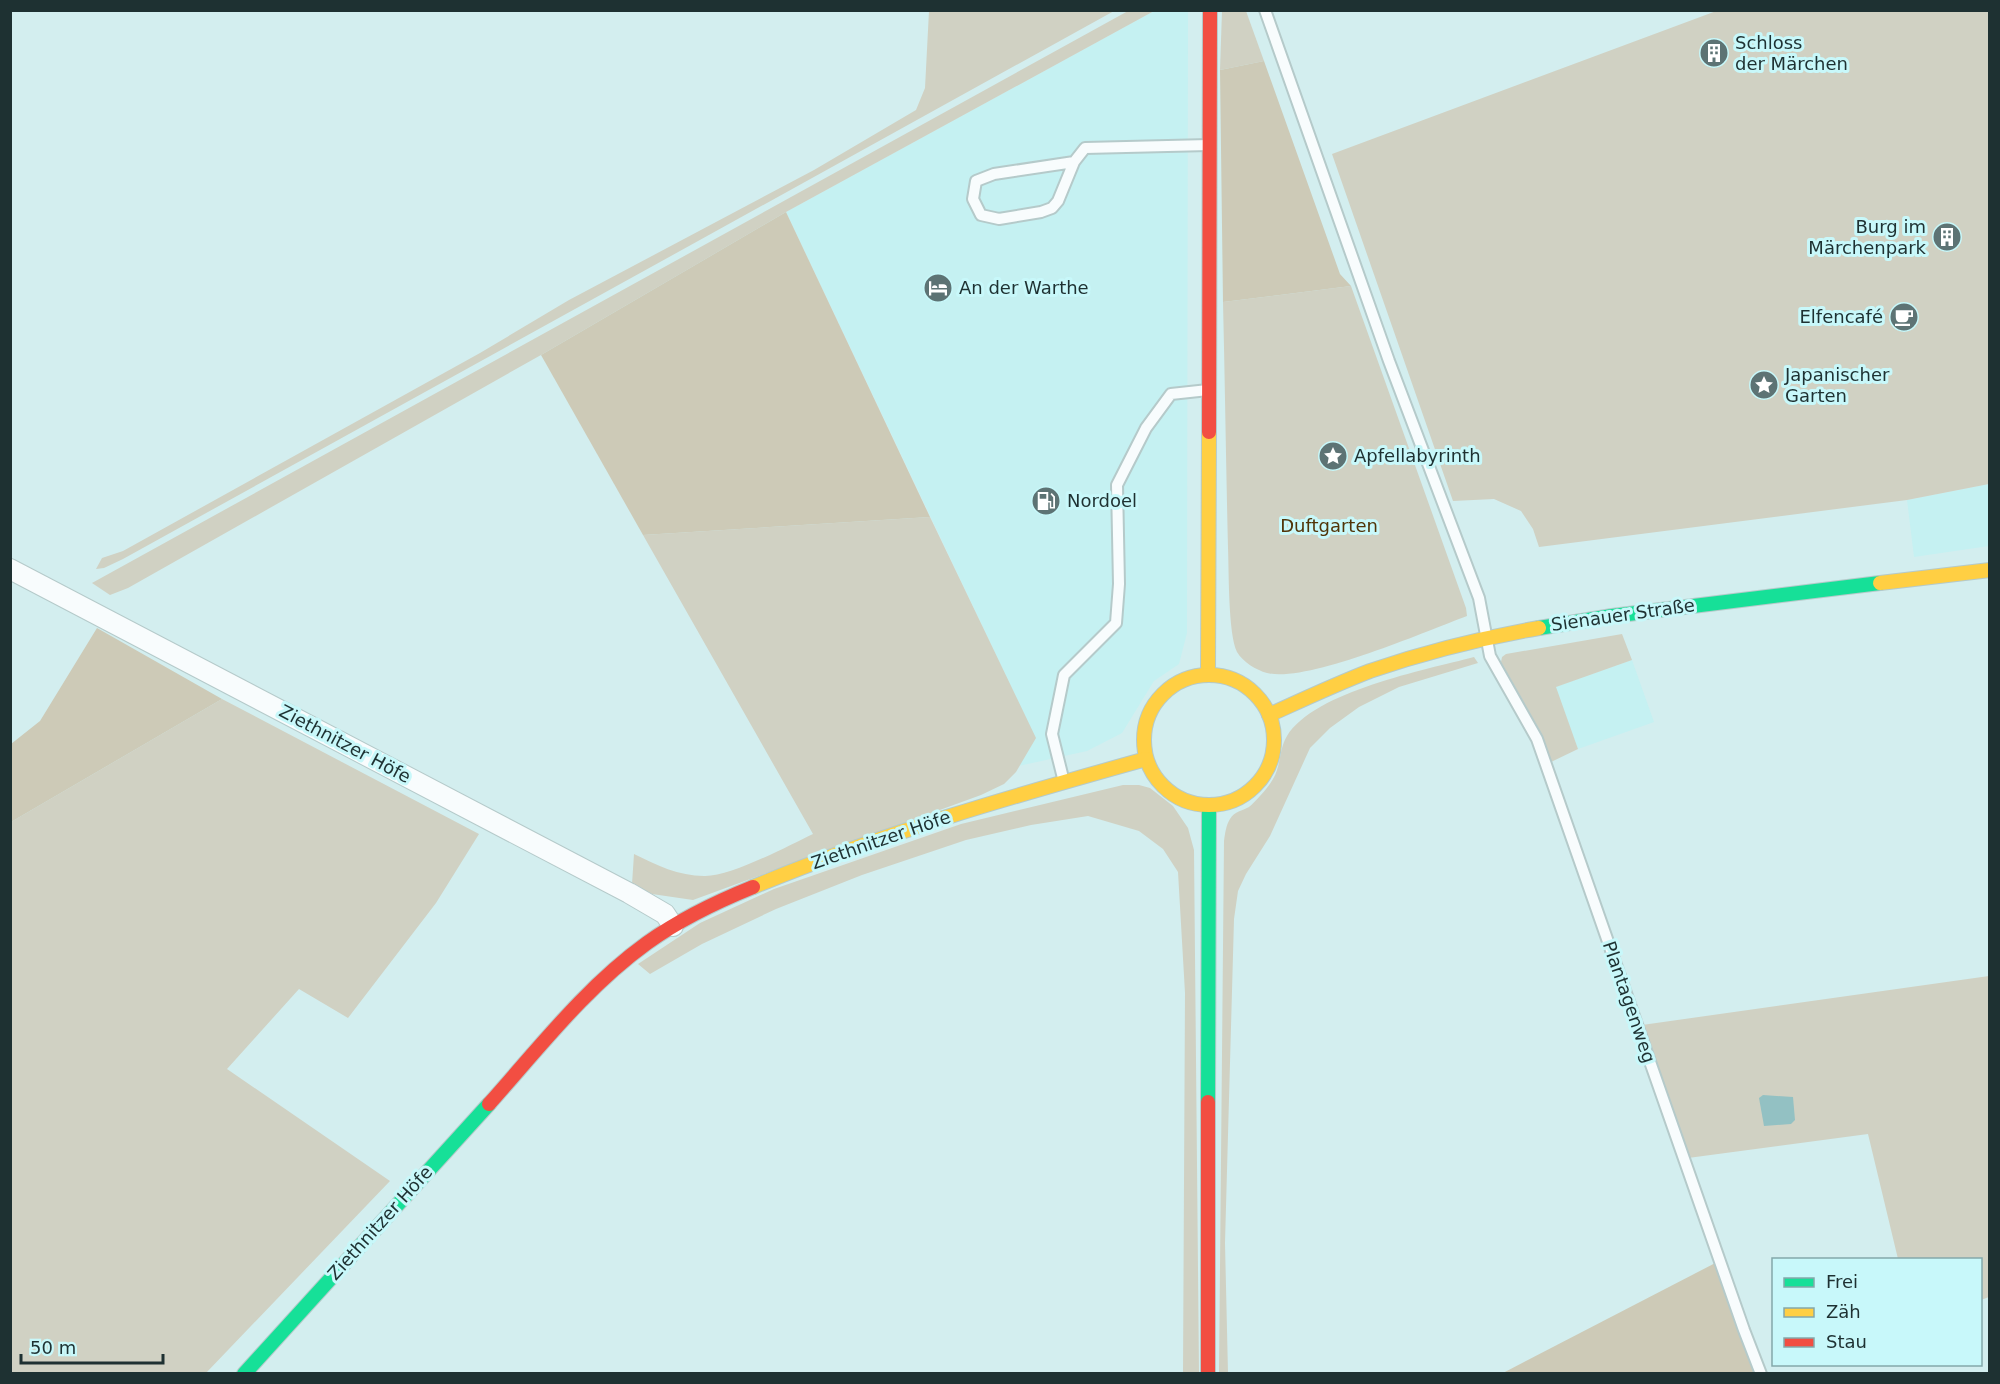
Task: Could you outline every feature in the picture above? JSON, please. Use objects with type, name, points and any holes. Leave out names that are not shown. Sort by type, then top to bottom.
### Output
[{"type":"main road","points":[[1208,674],[1210,10]]},
{"type":"main road","name":"Sienauer Straße","points":[[1269,715],[1368,672],[1485,637],[1612,616],[1989,570]]},
{"type":"main road","points":[[1208,674],[1227,676],[1245,684],[1259,697],[1269,715],[1274,732],[1274,750],[1268,767],[1258,783],[1244,795],[1227,803],[1209,805],[1189,802],[1171,793],[1156,779],[1146,759],[1143,740],[1146,720],[1155,701],[1170,687],[1188,677],[1208,674]]},
{"type":"main road","name":"Ziethnitzer Höfe","points":[[244,1374],[591,991],[631,956],[673,926],[727,900],[828,858],[953,814],[1146,759]]},
{"type":"main road","points":[[1208,1374],[1209,805]]},
{"type":"street","name":"Ziethnitzer Höfe","points":[[10,569],[625,890],[656,908],[673,926]]},
{"type":"lane","name":"Plantagenweg","points":[[1265,10],[1389,361],[1479,598],[1485,637],[1493,664],[1537,739],[1761,1374]]},
{"type":"lane","points":[[1074,162],[994,174],[976,181],[973,199],[981,215],[999,219],[1041,212],[1052,208],[1058,201],[1074,162],[1085,147],[1211,146]]},
{"type":"lane","points":[[1064,783],[1052,734],[1064,675],[1116,623],[1119,584],[1117,485],[1146,428],[1171,394],[1208,390]]},
{"type":"shaded area","points":[[1154,11],[1188,11],[1187,633],[1179,664],[1154,681],[1122,733],[1087,751],[1005,769],[1026,718],[786,212]]},
{"type":"shaded area","points":[[1264,61],[1340,274],[1351,286],[1223,302],[1220,70]]},
{"type":"shaded area","points":[[786,212],[930,517],[643,535],[541,355]]},
{"type":"shaded area","points":[[1989,484],[1989,546],[1914,557],[1907,500]]},
{"type":"shaded area","points":[[97,628],[222,699],[11,822],[11,744],[40,721]]},
{"type":"shaded area","points":[[1632,660],[1654,722],[1578,749],[1555,687]]},
{"type":"shaded area","points":[[1763,1095],[1793,1097],[1795,1120],[1791,1124],[1764,1126],[1759,1098]]},
{"type":"shaded area","points":[[1723,1259],[1763,1369],[1754,1374],[1501,1374]]},
{"type":"green space","points":[[1719,10],[1989,11],[1989,484],[1907,500],[1539,547],[1533,529],[1521,511],[1494,499],[1453,501],[1332,154]]},
{"type":"green space","points":[[929,11],[1114,11],[123,559],[104,568],[96,569],[102,558],[123,551],[480,353],[569,300],[814,170],[916,110],[925,88]]},
{"type":"green space","points":[[1128,11],[1154,11],[786,212],[541,355],[128,588],[110,595],[92,583]]},
{"type":"green space","points":[[1222,11],[1246,11],[1264,61],[1220,70]]},
{"type":"green space","name":"Duftgarten","points":[[1351,286],[1467,616],[1337,664],[1309,671],[1285,674],[1267,673],[1250,665],[1237,652],[1230,617],[1223,302]]},
{"type":"green space","points":[[930,517],[1036,738],[1016,772],[1004,784],[981,795],[693,900],[652,894],[632,884],[634,854],[677,872],[695,876],[715,875],[759,860],[813,834],[643,535]]},
{"type":"green space","points":[[1622,634],[1632,660],[1556,687],[1578,749],[1551,762],[1540,731],[1501,662],[1502,657],[1506,654]]},
{"type":"green space","points":[[1474,657],[1478,663],[1399,687],[1359,707],[1330,728],[1310,748],[1270,836],[1238,891],[1234,919],[1225,1243],[1228,1373],[1219,1374],[1224,841],[1228,824],[1234,814],[1249,807],[1271,783],[1276,774],[1287,736],[1301,720],[1321,706],[1373,684]]},
{"type":"green space","points":[[222,699],[479,834],[436,903],[348,1018],[299,989],[227,1069],[390,1181],[206,1373],[11,1373],[11,822]]},
{"type":"green space","points":[[1123,785],[1150,788],[1173,806],[1188,828],[1194,850],[1199,1373],[1183,1373],[1185,993],[1178,872],[1163,849],[1139,831],[1088,816],[1031,825],[966,840],[862,875],[776,909],[702,944],[650,974],[638,964],[700,923],[774,889],[961,824]]},
{"type":"green space","points":[[1989,976],[1989,1297],[1982,1300],[1982,1258],[1898,1258],[1868,1134],[1688,1158],[1642,1025]]},
{"type":"traffic: fast","points":[[1539,628],[1612,616],[1880,583]]},
{"type":"traffic: fast","points":[[1208,1102],[1209,805]]},
{"type":"traffic: fast","points":[[244,1374],[489,1104]]},
{"type":"traffic: slow","points":[[1208,674],[1209,432]]},
{"type":"traffic: slow","points":[[1880,583],[1990,570]]},
{"type":"traffic: slow","points":[[1269,715],[1345,681],[1391,664],[1454,646],[1539,628]]},
{"type":"traffic: slow","points":[[1209,675],[1234,680],[1255,694],[1269,715],[1274,740],[1269,765],[1255,786],[1234,800],[1209,805],[1184,800],[1163,786],[1149,765],[1144,740],[1149,715],[1163,694],[1184,680],[1209,675]]},
{"type":"traffic: slow","points":[[753,887],[898,833],[1146,759]]},
{"type":"traffic: jam","points":[[1209,432],[1210,10]]},
{"type":"traffic: jam","points":[[489,1104],[564,1019],[625,960],[685,919],[753,887]]},
{"type":"traffic: jam","points":[[1208,1102],[1208,1374]]},
{"type":"place","name":"Schloss der Märchen","points":[[1714,53]]},
{"type":"place","name":"Burg im Märchenpark","points":[[1947,237]]},
{"type":"place","name":"An der Warthe","points":[[938,288]]},
{"type":"place","name":"Elfencafé","points":[[1904,317]]},
{"type":"place","name":"Japanischer Garten","points":[[1764,385]]},
{"type":"place","name":"Apfellabyrinth","points":[[1333,456]]},
{"type":"place","name":"Nordoel","points":[[1046,501]]}]
